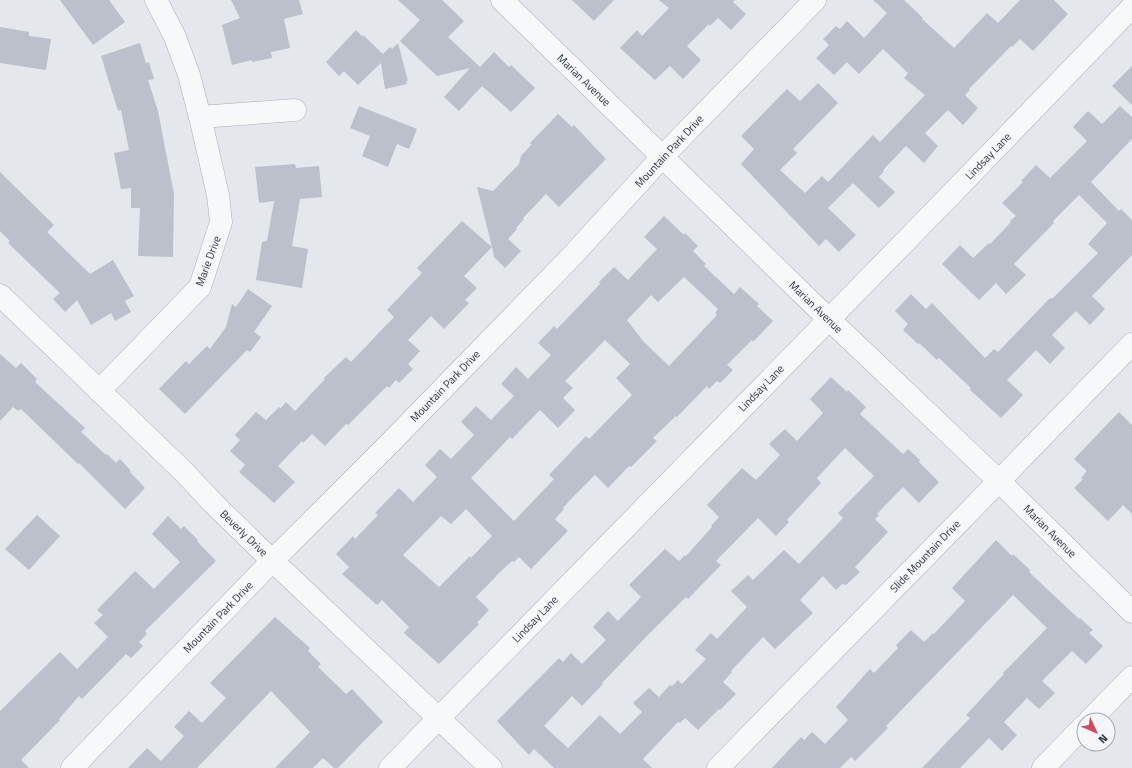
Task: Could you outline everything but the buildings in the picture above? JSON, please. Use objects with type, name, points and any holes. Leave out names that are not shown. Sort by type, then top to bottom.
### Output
[{"type":"street","name":"Marie Drive","points":[[99,391],[200,287],[221,222],[218,194],[189,75],[175,37],[156,0]]},
{"type":"street","name":"Marian Avenue","points":[[502,0],[828,319],[999,481],[1132,612]]},
{"type":"street","name":"Mountain Park Drive","points":[[72,768],[272,561],[568,261],[663,156],[815,0]]},
{"type":"street","name":"Lindsay Lane","points":[[390,768],[936,210],[1132,7]]},
{"type":"street","points":[[200,118],[295,110]]},
{"type":"street","name":"Beverly Drive","points":[[0,295],[272,561],[491,768]]},
{"type":"street","name":"Slide Mountain Drive","points":[[718,768],[1132,344]]},
{"type":"street","points":[[1098,712],[1132,677]]},
{"type":"street","points":[[1043,768],[1076,734]]}]
